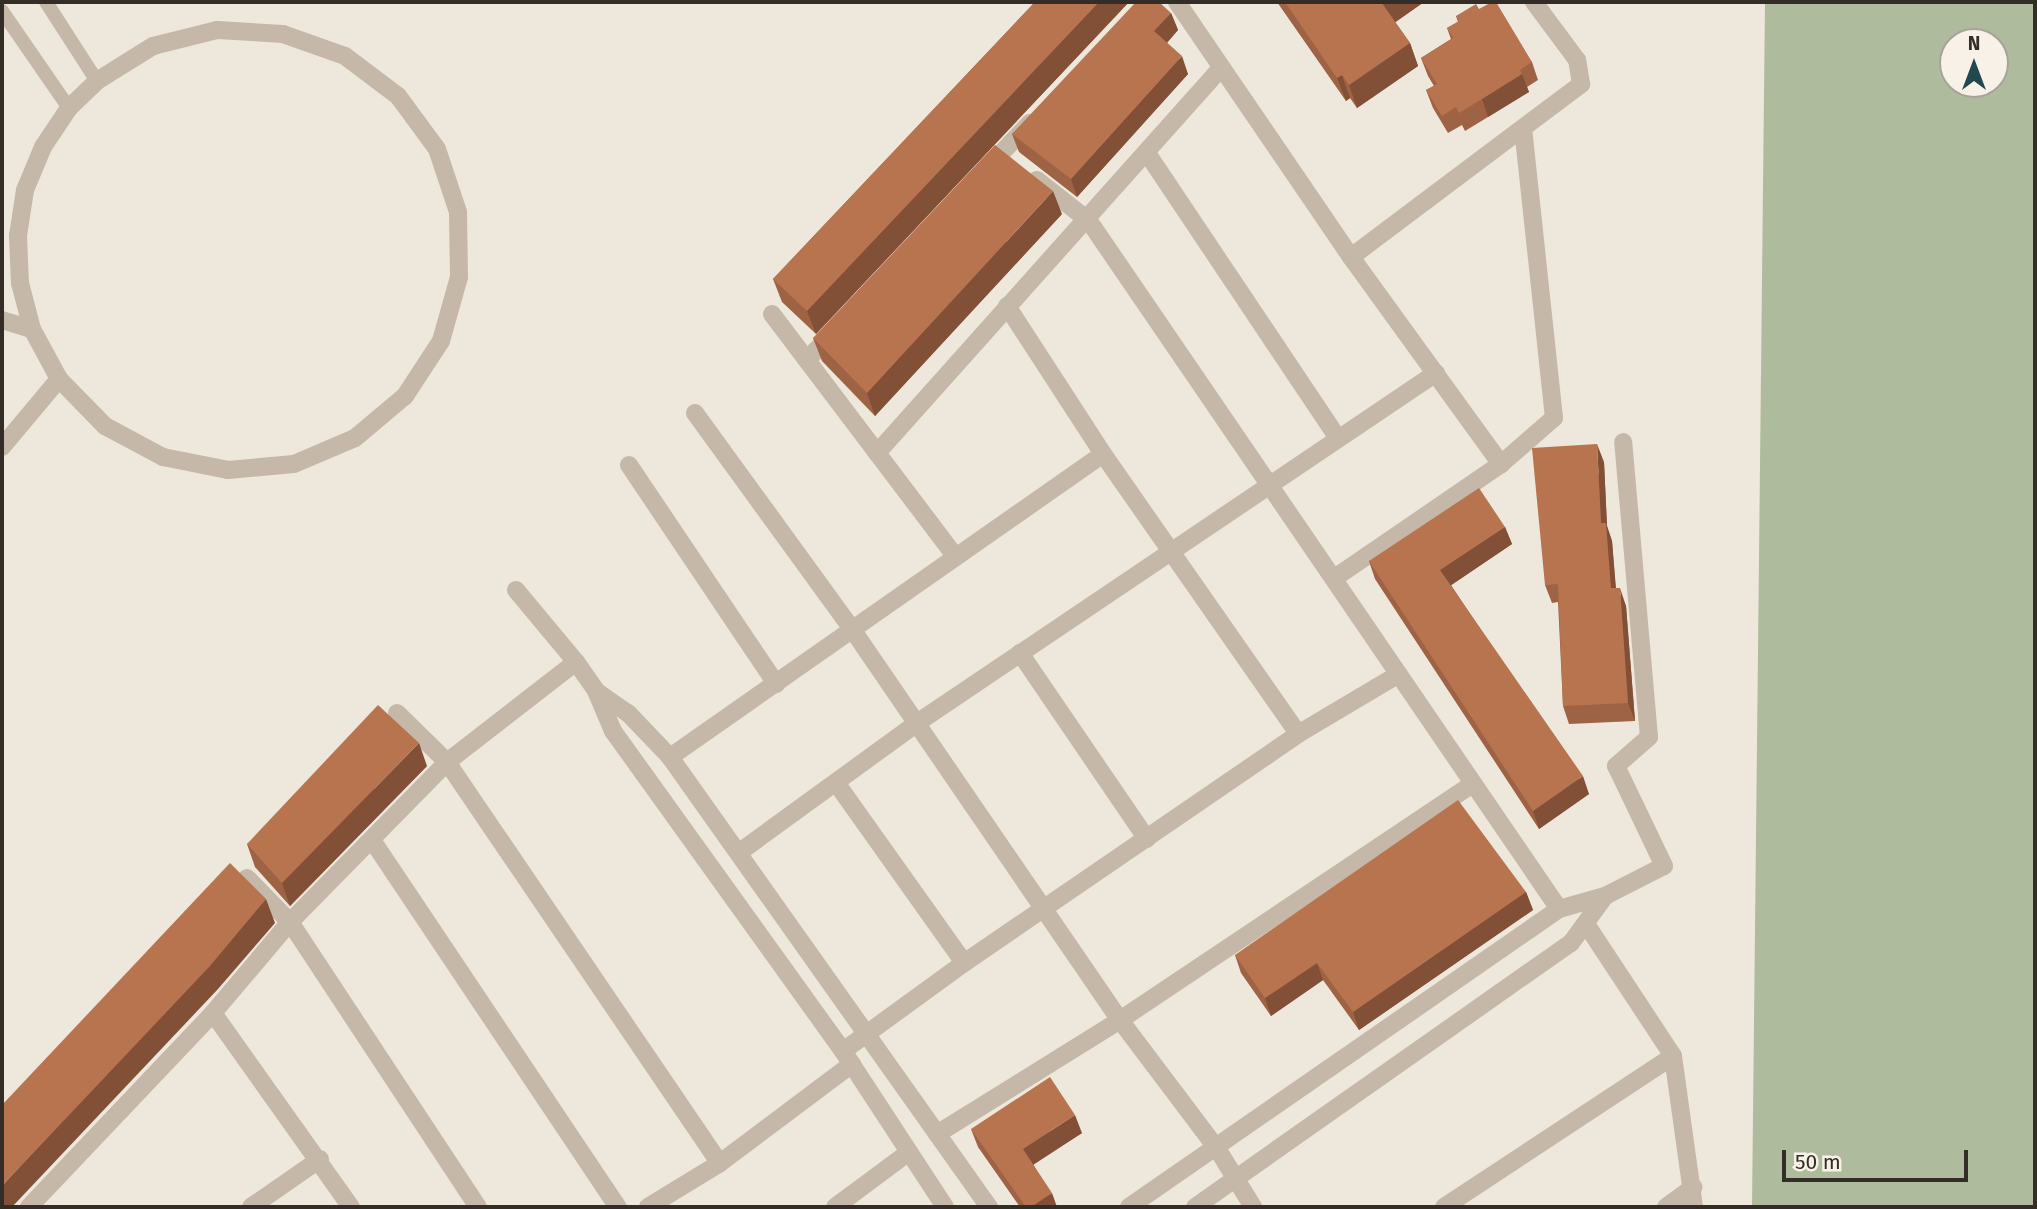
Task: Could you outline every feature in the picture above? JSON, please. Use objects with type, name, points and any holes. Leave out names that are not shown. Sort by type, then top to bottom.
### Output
[{"type":"street","points":[[1177,2],[1351,257],[1501,464]]},
{"type":"street","points":[[1351,257],[1524,130],[1581,84],[1577,60],[1534,2]]},
{"type":"street","points":[[217,30],[283,34],[345,56],[398,96],[437,149],[458,212],[459,277],[441,341],[405,396],[355,438],[294,464],[228,470],[163,457],[105,426],[59,379],[32,329],[20,283],[18,236],[25,190],[43,146],[69,108],[97,81],[153,46],[217,30]]},
{"type":"street","points":[[877,453],[1007,306],[1089,221],[1221,68]]},
{"type":"street","points":[[974,182],[1012,161],[1040,112]]},
{"type":"street","points":[[1336,577],[1501,464],[1554,418],[1524,130]]},
{"type":"street","points":[[1147,153],[1338,438]]},
{"type":"street","points":[[1012,161],[1089,221],[1336,577],[1471,785],[1559,909]]},
{"type":"street","points":[[1007,306],[1104,454],[1298,734]]},
{"type":"street","points":[[772,314],[955,556]]},
{"type":"street","points":[[2,320],[32,329]]},
{"type":"street","points":[[807,360],[844,321]]},
{"type":"street","points":[[741,851],[837,784],[917,723],[1170,549],[1436,373]]},
{"type":"street","points":[[2,447],[59,379]]},
{"type":"street","points":[[695,414],[852,629],[1120,1020],[1218,1150],[1253,1207]]},
{"type":"street","points":[[1129,1207],[1218,1150],[1559,909],[1605,897],[1664,866],[1616,766],[1649,737],[1623,442]]},
{"type":"street","points":[[670,757],[1104,454]]},
{"type":"street","points":[[629,465],[776,684]]},
{"type":"street","points":[[516,590],[576,662],[596,691],[613,731],[848,1058],[945,1207]]},
{"type":"street","points":[[1020,653],[1147,839]]},
{"type":"street","points":[[29,1207],[214,1013],[290,922],[447,762],[576,662]]},
{"type":"street","points":[[648,1207],[720,1163],[848,1058],[866,1031],[1298,734],[1399,674]]},
{"type":"street","points":[[596,691],[628,713],[670,757],[741,851],[989,1207]]},
{"type":"street","points":[[397,713],[447,762],[720,1163]]},
{"type":"street","points":[[837,784],[964,962]]},
{"type":"street","points":[[937,1134],[1120,1020],[1471,785]]},
{"type":"street","points":[[372,840],[618,1207]]},
{"type":"street","points":[[247,878],[290,922],[478,1207]]},
{"type":"street","points":[[1195,1207],[1237,1181],[1571,943],[1605,897]]},
{"type":"street","points":[[1586,924],[1673,1056],[1694,1187],[1694,1207]]},
{"type":"street","points":[[214,1013],[320,1159],[351,1207]]},
{"type":"street","points":[[1444,1207],[1673,1056]]},
{"type":"street","points":[[835,1207],[909,1152]]},
{"type":"street","points":[[251,1207],[320,1159]]},
{"type":"street","points":[[1666,1207],[1694,1187]]},
{"type":"lane","points":[[46,2],[97,81]]},
{"type":"lane","points":[[2,11],[69,108]]},
{"type":"green space","points":[[1765,2],[2035,2],[2035,1207],[1752,1207]]},
{"type":"building","points":[[1035,2],[1099,2],[807,311],[773,279]]},
{"type":"building","points":[[1136,2],[1159,2],[1171,13],[1154,31],[1182,56],[1071,179],[1012,134]]},
{"type":"building","points":[[1285,2],[1383,2],[1410,43],[1349,85],[1342,75],[1337,78]]},
{"type":"building","points":[[1496,2],[1532,62],[1520,70],[1522,74],[1459,113],[1456,107],[1442,116],[1426,90],[1437,84],[1421,58],[1453,38],[1447,28],[1459,21],[1456,16],[1476,4],[1479,9]]},
{"type":"building","points":[[995,145],[1053,191],[867,393],[813,338]]},
{"type":"building","points":[[1597,444],[1601,523],[1606,523],[1611,588],[1620,588],[1628,703],[1563,706],[1558,584],[1545,585],[1532,448]]},
{"type":"building","points":[[1479,488],[1505,527],[1440,570],[1583,776],[1533,811],[1369,561]]},
{"type":"building","points":[[378,705],[419,743],[282,883],[247,844]]},
{"type":"building","points":[[1458,800],[1526,892],[1353,1012],[1317,963],[1265,998],[1235,955]]},
{"type":"building","points":[[230,863],[266,899],[210,966],[2,1186],[2,1105]]},
{"type":"building","points":[[1050,1077],[1075,1115],[1023,1149],[1052,1193],[1031,1207],[1026,1207],[971,1129]]}]
